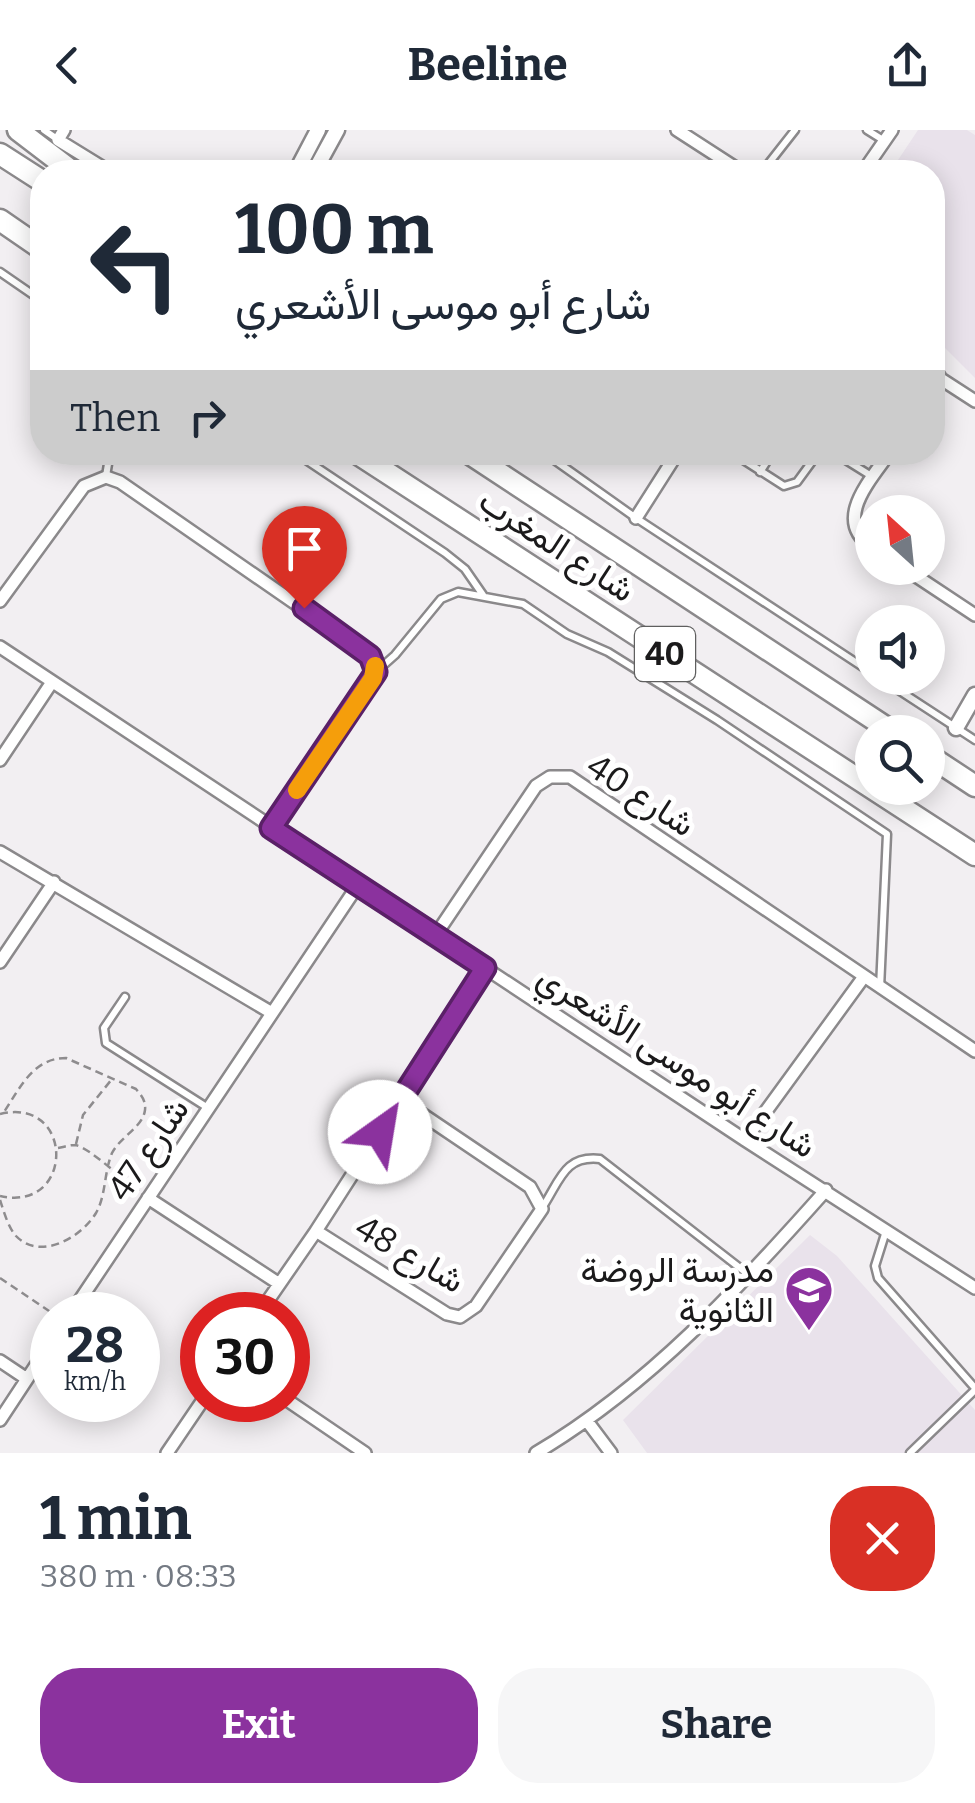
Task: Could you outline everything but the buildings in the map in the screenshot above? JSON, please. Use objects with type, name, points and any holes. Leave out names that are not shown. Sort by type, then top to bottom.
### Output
[{"type":"highway","points":[[18,130],[57,160]]},
{"type":"highway","points":[[0,154],[30,173]]},
{"type":"highway","points":[[0,220],[30,242]]},
{"type":"highway","points":[[0,230],[30,245]]},
{"type":"highway","name":"شارع المغرب","points":[[375,465],[975,856]]},
{"type":"highway","name":"شارع المغرب","points":[[487,465],[867,715]]},
{"type":"highway","points":[[945,766],[975,786]]},
{"type":"street","points":[[302,160],[318,130]]},
{"type":"street","points":[[321,160],[337,130]]},
{"type":"street","points":[[677,130],[723,160]]},
{"type":"street","points":[[61,135],[94,160]]},
{"type":"street","points":[[871,160],[888,136]]},
{"type":"street","points":[[945,382],[975,401]]},
{"type":"street","points":[[636,518],[670,465]]},
{"type":"street","points":[[861,495],[881,465]]},
{"type":"street","points":[[0,601],[84,486],[106,477],[120,482],[364,650],[375,663],[376,672],[271,828]]},
{"type":"street","points":[[930,585],[975,615]]},
{"type":"street","name":"شارع أبو موسى الأشعري","points":[[2,652],[975,1288]]},
{"type":"street","points":[[0,760],[52,682]]},
{"type":"street","points":[[956,728],[975,695]]},
{"type":"street","name":"شارع 40","points":[[435,936],[536,786],[550,777],[570,777],[975,1051]]},
{"type":"street","points":[[0,852],[272,1014]]},
{"type":"street","points":[[0,962],[54,882]]},
{"type":"street","name":"شارع 47","points":[[85,1292],[358,885]]},
{"type":"street","name":"شارع 48","points":[[272,1292],[316,1231],[485,968]]},
{"type":"street","points":[[746,1140],[863,978]]},
{"type":"street","points":[[400,1100],[530,1187],[542,1209]]},
{"type":"street","points":[[542,1451],[587,1420],[676,1346],[750,1275],[826,1190]]},
{"type":"street","points":[[148,1198],[278,1283]]},
{"type":"street","name":"شارع 48","points":[[316,1231],[447,1314],[460,1317],[476,1306],[542,1209]]},
{"type":"street","points":[[0,1361],[28,1379]]},
{"type":"street","points":[[0,1420],[30,1376]]},
{"type":"street","points":[[310,1416],[365,1453]]},
{"type":"street","points":[[587,1420],[611,1453]]},
{"type":"street","points":[[167,1453],[188,1422]]},
{"type":"lane","points":[[44,130],[61,135]]},
{"type":"lane","points":[[771,160],[795,130]]},
{"type":"lane","points":[[867,130],[888,136]]},
{"type":"lane","points":[[0,284],[2,273],[30,293]]},
{"type":"lane","points":[[106,477],[108,465]]},
{"type":"lane","points":[[313,465],[445,553],[465,569],[484,597]]},
{"type":"lane","points":[[561,465],[855,662]]},
{"type":"lane","points":[[750,465],[778,484],[789,486],[810,465]]},
{"type":"lane","points":[[760,472],[764,465]]},
{"type":"lane","points":[[854,465],[873,477]]},
{"type":"lane","points":[[376,672],[396,655],[430,608],[458,592],[523,604],[566,634],[608,652],[887,834],[880,990]]},
{"type":"lane","points":[[906,695],[975,740]]},
{"type":"lane","points":[[125,997],[104,1028],[106,1043],[209,1109]]},
{"type":"lane","points":[[542,1209],[571,1163],[582,1157],[600,1159],[750,1275]]},
{"type":"lane","points":[[886,1230],[875,1266],[878,1278],[975,1389],[910,1453]]},
{"type":"path","points":[[66,1058],[136,1090],[145,1108],[142,1119],[118,1143],[107,1168],[98,1210],[74,1236],[49,1246],[31,1245],[16,1236],[0,1198],[16,1198],[41,1189],[56,1166],[57,1148],[51,1132],[38,1119],[22,1112],[2,1113],[33,1070],[48,1060],[66,1058]]},
{"type":"path","points":[[76,1145],[83,1115],[112,1080]]},
{"type":"path","points":[[57,1148],[76,1145],[93,1152],[107,1168],[148,1198]]},
{"type":"path","points":[[0,1278],[30,1298]]},
{"type":"shaded area","points":[[918,130],[967,130],[975,135],[975,378],[945,348],[945,160],[898,160]]},
{"type":"shaded area","name":"مدرسة الروضة الثانوية","points":[[810,1235],[837,1256],[975,1410],[975,1453],[647,1453],[623,1420]]},
{"type":"slow traffic","points":[[297,790],[373,678],[375,666]]},
{"type":"place","name":"مدرسة الروضة الثانوية","points":[[809,1332]]},
{"type":"route","points":[[304,608],[364,650],[375,663],[376,672],[271,828],[485,968],[380,1132]]}]
